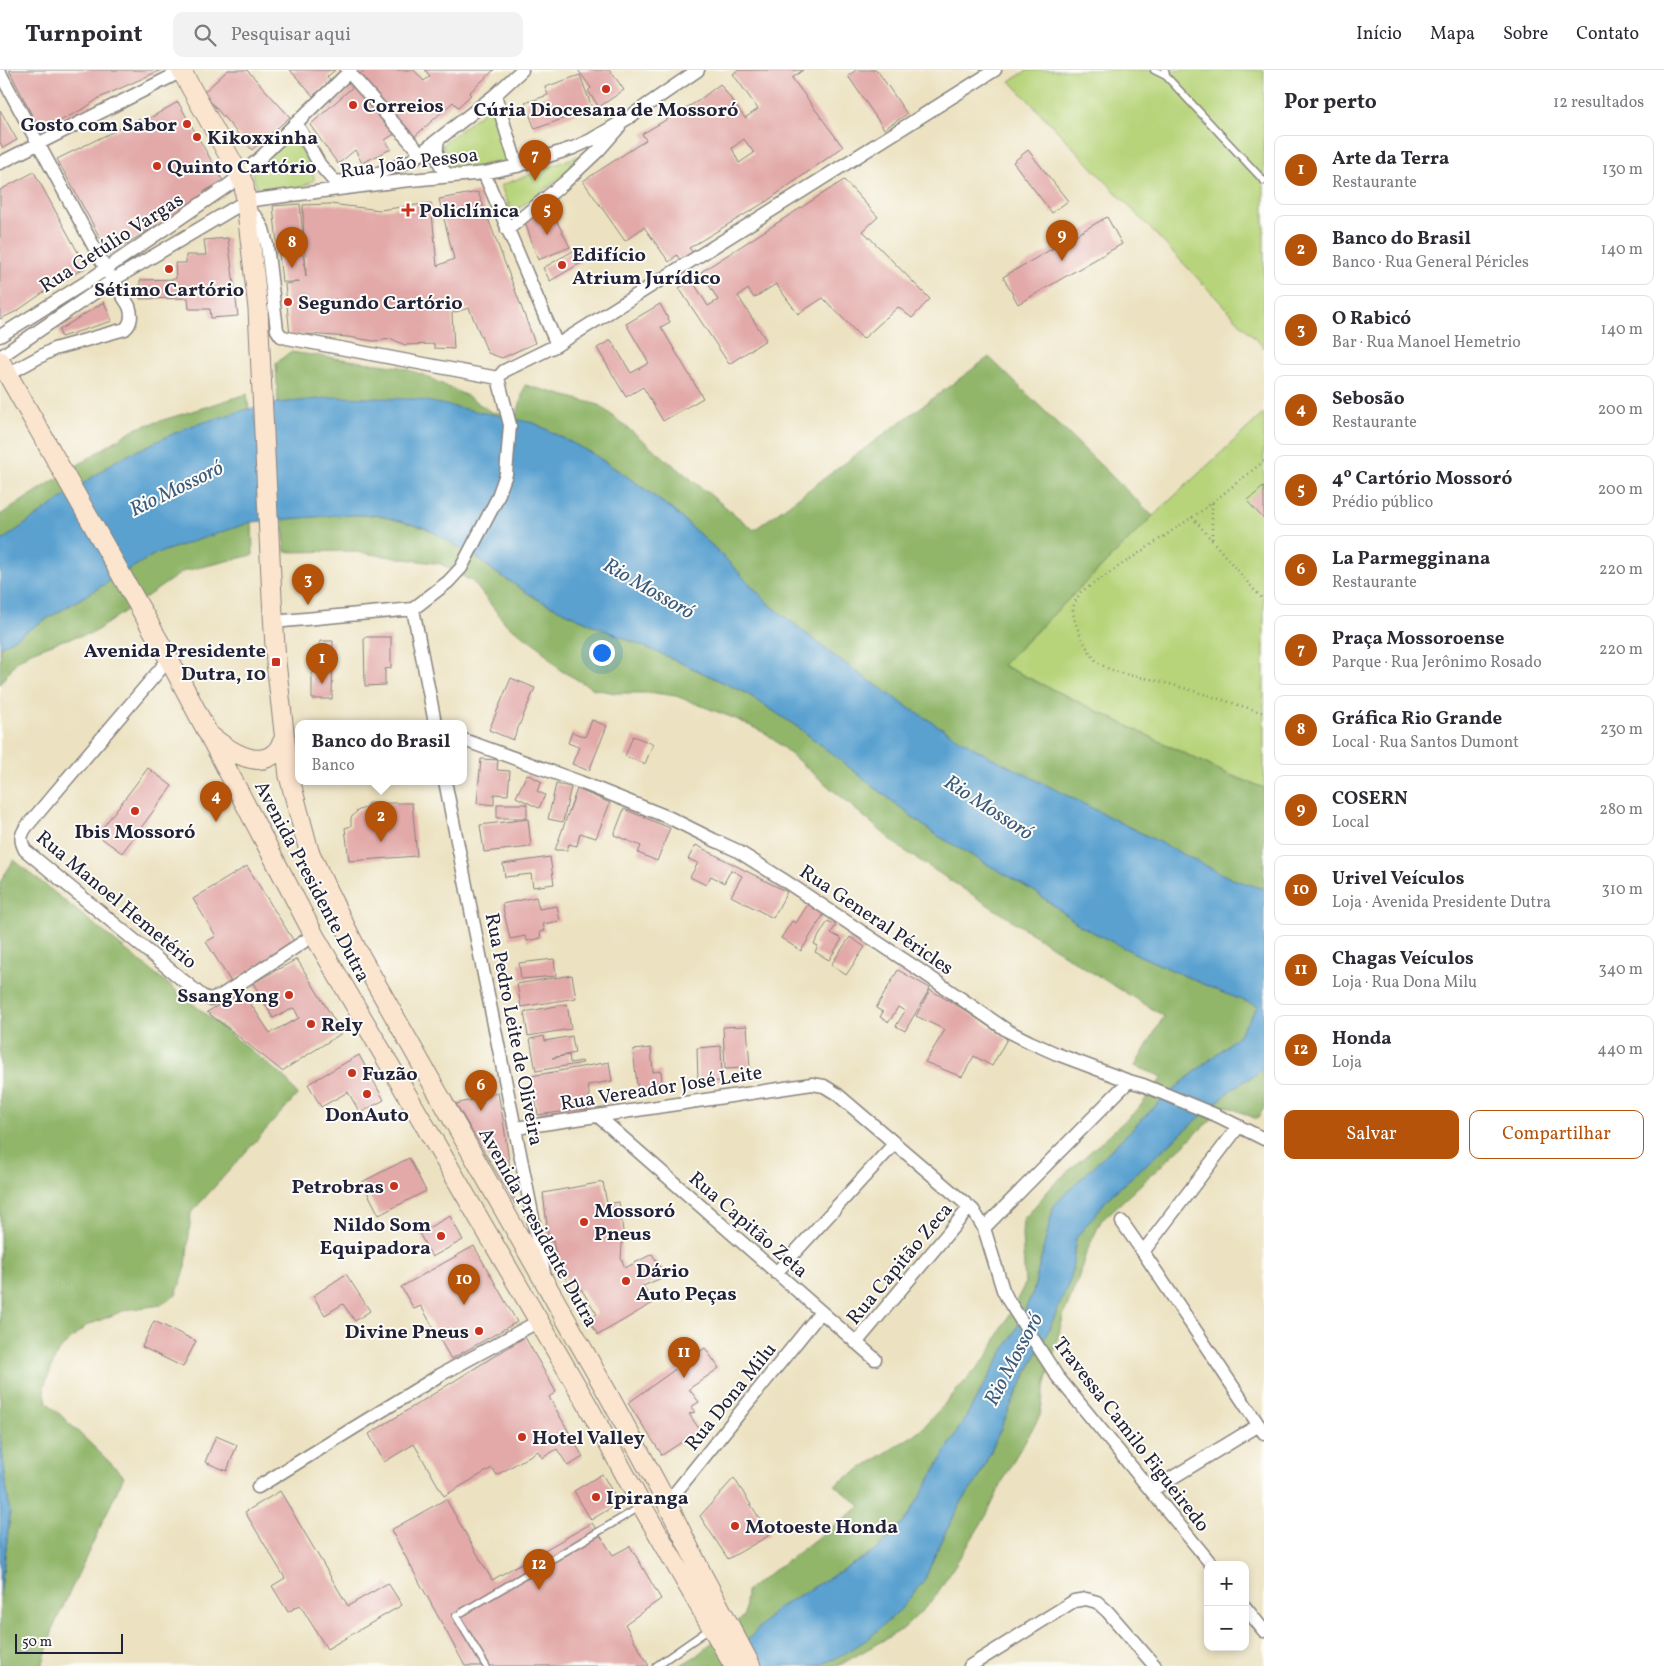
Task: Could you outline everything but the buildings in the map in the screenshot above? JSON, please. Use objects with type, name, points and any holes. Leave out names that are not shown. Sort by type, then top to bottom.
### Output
[{"type":"main road","name":"Avenida Presidente Dutra","points":[[182,70],[244,185],[258,309],[276,662],[285,738],[294,776]]},
{"type":"main road","name":"Avenida Presidente Dutra","points":[[4,368],[169,658],[314,935],[587,1404],[642,1506],[719,1630],[751,1666]]},
{"type":"main road","points":[[209,734],[237,754],[255,759],[267,757],[276,752],[285,738]]},
{"type":"main road","name":"Avenida Presidente Dutra","points":[[296,785],[309,851],[327,890],[357,950],[668,1503],[734,1666]]},
{"type":"main road","points":[[332,966],[357,950]]},
{"type":"main road","points":[[587,1404],[608,1394]]},
{"type":"street","points":[[0,163],[182,70]]},
{"type":"street","points":[[296,123],[320,165],[334,181],[349,182],[363,179],[404,164],[421,154],[495,95],[522,70]]},
{"type":"street","points":[[507,230],[564,183],[598,151],[628,118],[698,70]]},
{"type":"street","points":[[498,378],[504,371],[556,345],[995,70]]},
{"type":"street","points":[[349,71],[421,154]]},
{"type":"street","name":"Rua Getúlio Vargas","points":[[0,336],[106,269],[198,207],[240,176],[349,71]]},
{"type":"street","points":[[0,73],[106,269],[131,311],[130,324],[125,329],[69,344],[4,368]]},
{"type":"street","points":[[495,95],[517,166]]},
{"type":"street","name":"Rua João Pessoa","points":[[247,205],[484,173],[517,166],[573,148],[628,118]]},
{"type":"street","points":[[438,140],[436,149],[441,167],[447,174],[457,176]]},
{"type":"street","points":[[484,173],[556,345]]},
{"type":"street","points":[[247,205],[263,228],[267,246],[277,330],[281,336],[498,378]]},
{"type":"street","name":"Rua Getúlio Vargas","points":[[0,357],[114,280],[247,205]]},
{"type":"street","points":[[27,338],[42,354]]},
{"type":"street","points":[[273,622],[413,609],[448,582],[461,568],[497,499],[506,474],[510,425],[498,378]]},
{"type":"street","points":[[413,609],[433,720]]},
{"type":"street","name":"Rua Manoel Hemetério","points":[[169,658],[27,826],[22,833],[21,842],[25,850],[202,996],[210,999],[222,995],[314,935]]},
{"type":"street","name":"Rua General Péricles","points":[[467,741],[580,782],[670,818],[729,847],[832,912],[1008,1030],[1057,1054],[1129,1081],[1143,1084],[1263,1135]]},
{"type":"street","name":"Rua Pedro Leite de Oliveira","points":[[446,785],[547,1285]]},
{"type":"street","points":[[984,1228],[1129,1081]]},
{"type":"street","name":"Rua Vereador José Leite","points":[[516,1128],[812,1084]]},
{"type":"street","name":"Travessa Camilo Figueiredo","points":[[812,1084],[824,1086],[837,1094],[970,1207],[984,1228],[1003,1290],[1008,1300],[1056,1376],[1209,1561]]},
{"type":"street","name":"Rua Capitão Zeta","points":[[598,1116],[874,1359]]},
{"type":"street","points":[[1143,1252],[1239,1126]]},
{"type":"street","points":[[776,1272],[895,1143]]},
{"type":"street","name":"Rua Capitão Zeca","points":[[856,1343],[970,1207]]},
{"type":"street","points":[[1122,1222],[1262,1429],[1152,1490]]},
{"type":"street","name":"Rua Dona Milu","points":[[668,1503],[821,1312]]},
{"type":"street","points":[[258,1487],[440,1375],[539,1321]]},
{"type":"street","points":[[970,1666],[1074,1601],[1086,1598],[1097,1602],[1108,1612],[1155,1666]]},
{"type":"street","points":[[1249,1612],[1264,1631]]},
{"type":"lane","points":[[1154,70],[1166,73],[1264,181]]},
{"type":"lane","points":[[486,1666],[456,1616],[642,1506]]},
{"type":"lane","points":[[656,1666],[719,1630]]},
{"type":"path","points":[[1264,461],[1212,503],[1081,592],[1074,604],[1074,620],[1093,656],[1099,663],[1109,668],[1157,680],[1264,713]]},
{"type":"path","points":[[1212,503],[1212,540]]},
{"type":"path","points":[[1192,517],[1264,600]]},
{"type":"green space","points":[[1028,70],[1264,70],[1264,348],[1010,81]]},
{"type":"green space","points":[[487,109],[494,109],[508,159],[503,162],[462,171],[452,171],[447,166],[444,143]]},
{"type":"green space","points":[[289,137],[297,144],[305,156],[314,175],[314,180],[296,189],[260,194],[252,174]]},
{"type":"green space","points":[[578,156],[583,157],[583,162],[515,211],[511,210],[501,187],[502,185]]},
{"type":"green space","points":[[290,352],[400,367],[423,375],[469,397],[491,412],[517,415],[525,385],[599,405],[754,530],[989,357],[1153,516],[1002,665],[1225,773],[1264,788],[1264,889],[1232,879],[981,752],[909,708],[834,656],[768,603],[718,551],[674,511],[593,454],[534,423],[342,398],[278,403],[276,363]]},
{"type":"green space","points":[[247,394],[249,409],[188,427],[117,460],[0,542],[0,515],[134,429]]},
{"type":"green space","points":[[1264,413],[1264,788],[1225,773],[1002,665],[1153,516]]},
{"type":"green space","points":[[338,515],[377,515],[426,528],[479,559],[495,572],[537,599],[746,693],[799,728],[933,833],[1037,893],[1081,926],[1140,956],[1221,992],[1258,1006],[1237,1037],[1167,1095],[1054,1205],[1033,1292],[1017,1328],[908,1517],[877,1550],[776,1609],[724,1666],[679,1666],[696,1656],[744,1616],[746,1591],[861,1506],[835,1485],[920,1431],[987,1357],[1025,1284],[1023,1220],[1054,1184],[1137,1110],[1163,1077],[1135,1066],[1164,1016],[1088,970],[902,849],[767,734],[736,719],[676,696],[655,693],[615,693],[594,689],[560,670],[538,646],[506,624],[473,582],[441,564],[349,551],[285,552],[283,519]]},
{"type":"green space","points":[[252,522],[253,555],[184,571],[93,633],[63,640],[31,652],[16,662],[0,684],[0,647],[155,554]]},
{"type":"green space","points":[[14,860],[285,1078],[297,1095],[191,1213],[186,1267],[176,1295],[161,1305],[125,1310],[86,1326],[58,1351],[44,1387],[47,1402],[124,1476],[54,1626],[42,1666],[0,1666],[0,1596],[10,1516],[0,1434],[0,882]]},
{"type":"green space","points":[[1264,1069],[1264,1108],[1257,1119],[1226,1106],[1101,1221],[1086,1253],[1064,1314],[1044,1391],[1040,1416],[1012,1463],[986,1516],[933,1600],[903,1629],[838,1666],[816,1666],[839,1657],[925,1579],[940,1543],[961,1503],[979,1478],[1012,1403],[1050,1327],[1071,1278],[1076,1238],[1109,1197],[1232,1089]]},
{"type":"water","name":"Rio Mossoró","points":[[338,397],[416,399],[534,423],[593,454],[674,511],[718,551],[768,603],[834,656],[909,708],[981,752],[1232,879],[1264,889],[1264,1069],[1232,1089],[1109,1197],[1076,1238],[1071,1278],[1050,1327],[1012,1403],[979,1478],[961,1503],[940,1543],[925,1579],[901,1609],[868,1639],[839,1657],[816,1666],[724,1666],[776,1609],[877,1550],[908,1517],[1017,1328],[1033,1292],[1054,1205],[1167,1095],[1237,1037],[1258,1006],[1221,992],[1140,956],[1081,926],[1037,893],[933,833],[799,728],[746,693],[537,599],[495,572],[479,559],[426,528],[377,515],[338,515],[252,522],[155,554],[0,647],[0,542],[8,536],[117,460],[188,427],[248,409],[278,403]]},
{"type":"water","points":[[0,1434],[10,1515],[0,1596]]},
{"type":"place","name":"Cúria Diocesana de Mossoró","points":[[606,89]]},
{"type":"place","name":"Correios","points":[[353,105]]},
{"type":"place","name":"Gosto com Sabor","points":[[187,124]]},
{"type":"place","name":"Kikoxxinha","points":[[197,137]]},
{"type":"place","name":"Quinto Cartório","points":[[157,166]]},
{"type":"place","name":"Praça Mossoroense","points":[[535,181]]},
{"type":"place","name":"Policlínica","points":[[408,210]]},
{"type":"place","name":"4º Cartório Mossoró","points":[[547,235]]},
{"type":"place","name":"COSERN","points":[[1062,261]]},
{"type":"place","name":"Edifício Atrium Jurídico","points":[[562,265]]},
{"type":"place","name":"Gráfica Rio Grande","points":[[292,268]]},
{"type":"place","name":"Sétimo Cartório","points":[[169,269]]},
{"type":"place","name":"Segundo Cartório","points":[[288,302]]},
{"type":"place","name":"O Rabicó","points":[[308,605]]},
{"type":"place","name":"Avenida Presidente Dutra, 10","points":[[276,662]]},
{"type":"place","name":"Arte da Terra","points":[[322,684]]},
{"type":"place","name":"Ibis Mossoró","points":[[135,811]]},
{"type":"place","name":"Sebosão","points":[[216,822]]},
{"type":"place","name":"Banco do Brasil","points":[[381,842]]},
{"type":"place","name":"SsangYong","points":[[289,995]]},
{"type":"place","name":"Rely","points":[[311,1024]]},
{"type":"place","name":"Fuzão","points":[[352,1073]]},
{"type":"place","name":"DonAuto","points":[[367,1094]]},
{"type":"place","name":"La Parmegginana","points":[[481,1111]]},
{"type":"place","name":"Petrobras","points":[[394,1186]]},
{"type":"place","name":"Mossoró Pneus","points":[[584,1222]]},
{"type":"place","name":"Nildo Som Equipadora","points":[[441,1236]]},
{"type":"place","name":"Dário Auto Peças","points":[[626,1281]]},
{"type":"place","name":"Urivel Veículos","points":[[464,1305]]},
{"type":"place","name":"Divine Pneus","points":[[479,1331]]},
{"type":"place","name":"Chagas Veículos","points":[[684,1378]]},
{"type":"place","name":"Hotel Valley","points":[[522,1437]]},
{"type":"place","name":"Ipiranga","points":[[596,1497]]},
{"type":"place","name":"Motoeste Honda","points":[[735,1526]]},
{"type":"place","name":"Honda","points":[[539,1590]]}]
